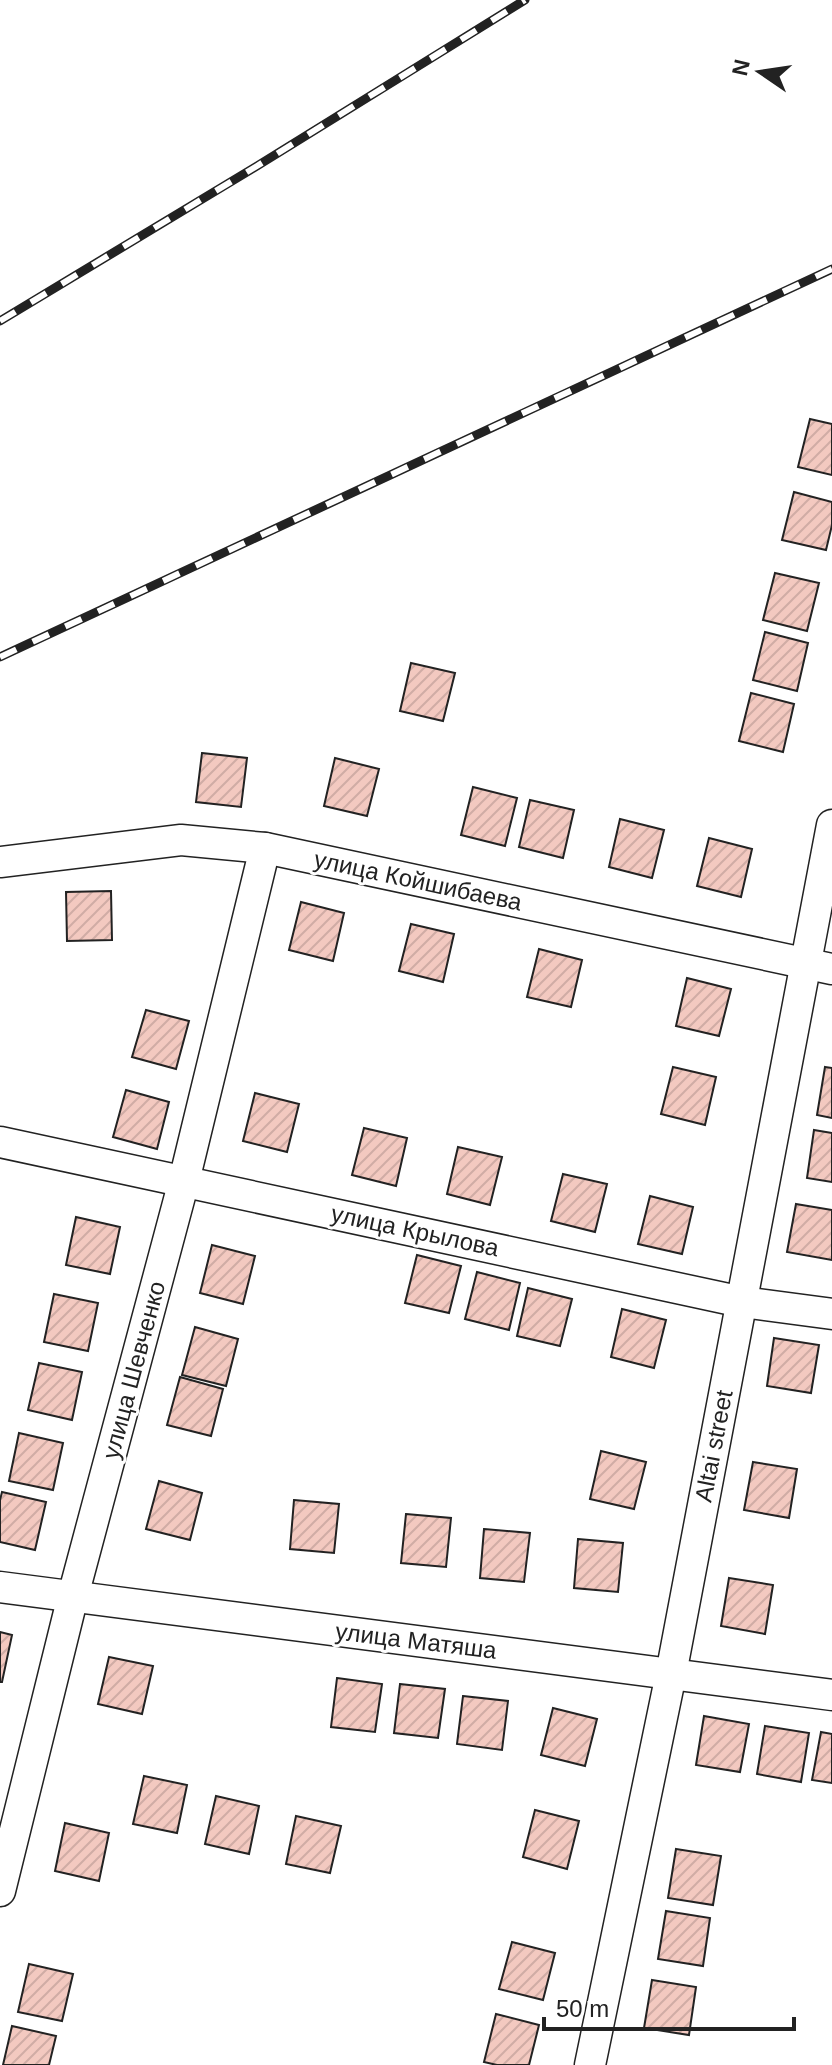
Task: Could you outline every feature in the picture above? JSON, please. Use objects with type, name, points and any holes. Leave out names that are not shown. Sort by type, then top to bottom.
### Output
[{"type":"street","name":"Altai street","points":[[590,2065],[671,1674],[742,1302],[818,966],[832,825]]},
{"type":"street","name":"улица Койшибаева","points":[[0,862],[181,840],[265,848],[818,966]]},
{"type":"street","name":"улица Шевченко","points":[[0,1891],[73,1596],[184,1181],[265,848]]},
{"type":"street","name":"улица Крылова","points":[[0,1142],[742,1302],[832,1314]]},
{"type":"street","name":"улица Матяша","points":[[0,1587],[832,1695]]},
{"type":"building","points":[[810,419],[832,424],[832,475],[798,467]]},
{"type":"building","points":[[794,492],[832,502],[832,525],[826,550],[782,540]]},
{"type":"building","points":[[775,573],[819,583],[807,631],[763,620]]},
{"type":"building","points":[[765,632],[808,643],[797,691],[753,680]]},
{"type":"building","points":[[411,663],[455,673],[443,721],[400,711]]},
{"type":"building","points":[[751,693],[794,704],[783,752],[739,741]]},
{"type":"building","points":[[202,753],[247,758],[241,807],[196,802]]},
{"type":"building","points":[[335,758],[379,769],[367,816],[324,806]]},
{"type":"building","points":[[473,787],[517,798],[505,846],[461,835]]},
{"type":"building","points":[[530,800],[574,810],[563,858],[519,847]]},
{"type":"building","points":[[620,819],[664,830],[652,878],[609,867]]},
{"type":"building","points":[[709,838],[752,849],[741,897],[697,886]]},
{"type":"building","points":[[111,891],[112,940],[67,941],[66,892]]},
{"type":"building","points":[[301,902],[344,913],[333,961],[289,950]]},
{"type":"building","points":[[411,924],[454,934],[443,982],[399,971]]},
{"type":"building","points":[[539,949],[582,960],[571,1007],[527,997]]},
{"type":"building","points":[[687,978],[731,989],[719,1036],[676,1026]]},
{"type":"building","points":[[146,1010],[189,1021],[176,1069],[132,1057]]},
{"type":"building","points":[[673,1067],[716,1077],[705,1125],[661,1114]]},
{"type":"building","points":[[825,1067],[832,1068],[832,1118],[817,1115]]},
{"type":"building","points":[[126,1090],[169,1102],[157,1149],[113,1137]]},
{"type":"building","points":[[255,1093],[299,1104],[287,1152],[243,1141]]},
{"type":"building","points":[[364,1128],[407,1138],[396,1186],[352,1175]]},
{"type":"building","points":[[814,1130],[832,1133],[832,1182],[807,1178]]},
{"type":"building","points":[[458,1147],[502,1157],[490,1205],[447,1194]]},
{"type":"building","points":[[563,1174],[607,1184],[595,1232],[551,1221]]},
{"type":"building","points":[[650,1196],[693,1207],[682,1254],[638,1244]]},
{"type":"building","points":[[796,1204],[832,1210],[832,1260],[787,1252]]},
{"type":"building","points":[[76,1217],[120,1227],[110,1274],[66,1265]]},
{"type":"building","points":[[212,1245],[255,1256],[243,1304],[200,1293]]},
{"type":"building","points":[[417,1255],[461,1266],[449,1313],[405,1303]]},
{"type":"building","points":[[477,1272],[520,1283],[509,1330],[465,1319]]},
{"type":"building","points":[[528,1288],[572,1299],[560,1346],[517,1336]]},
{"type":"building","points":[[54,1294],[98,1303],[88,1351],[44,1342]]},
{"type":"building","points":[[622,1309],[666,1320],[654,1368],[611,1357]]},
{"type":"building","points":[[195,1327],[238,1339],[226,1386],[182,1375]]},
{"type":"building","points":[[774,1338],[819,1345],[811,1393],[767,1386]]},
{"type":"building","points":[[39,1363],[82,1372],[72,1420],[28,1410]]},
{"type":"building","points":[[180,1377],[223,1389],[211,1436],[167,1425]]},
{"type":"building","points":[[19,1433],[63,1443],[53,1490],[9,1481]]},
{"type":"building","points":[[601,1451],[646,1462],[634,1509],[590,1499]]},
{"type":"building","points":[[753,1462],[797,1469],[789,1518],[744,1510]]},
{"type":"building","points":[[159,1481],[202,1493],[190,1540],[146,1529]]},
{"type":"building","points":[[2,1492],[46,1502],[35,1550],[0,1542]]},
{"type":"building","points":[[294,1500],[339,1504],[334,1553],[290,1549]]},
{"type":"building","points":[[406,1514],[451,1518],[446,1567],[401,1563]]},
{"type":"building","points":[[484,1529],[530,1533],[524,1582],[480,1578]]},
{"type":"building","points":[[578,1539],[623,1543],[618,1592],[574,1588]]},
{"type":"building","points":[[729,1578],[773,1585],[765,1634],[721,1626]]},
{"type":"building","points":[[0,1632],[12,1635],[2,1682],[0,1682]]},
{"type":"building","points":[[109,1657],[153,1666],[142,1714],[98,1704]]},
{"type":"building","points":[[337,1678],[382,1684],[375,1732],[331,1727]]},
{"type":"building","points":[[400,1684],[445,1689],[438,1738],[394,1733]]},
{"type":"building","points":[[463,1696],[508,1701],[502,1750],[457,1744]]},
{"type":"building","points":[[553,1708],[597,1719],[585,1766],[541,1755]]},
{"type":"building","points":[[704,1716],[749,1724],[740,1772],[696,1765]]},
{"type":"building","points":[[765,1726],[809,1733],[801,1782],[757,1774]]},
{"type":"building","points":[[821,1732],[832,1734],[832,1783],[812,1780]]},
{"type":"building","points":[[144,1776],[187,1785],[177,1833],[133,1824]]},
{"type":"building","points":[[216,1796],[259,1806],[249,1854],[205,1844]]},
{"type":"building","points":[[535,1810],[579,1821],[567,1869],[523,1857]]},
{"type":"building","points":[[296,1816],[341,1826],[330,1873],[286,1864]]},
{"type":"building","points":[[65,1823],[109,1833],[99,1881],[55,1871]]},
{"type":"building","points":[[676,1849],[721,1856],[713,1905],[668,1898]]},
{"type":"building","points":[[666,1911],[710,1918],[703,1966],[658,1959]]},
{"type":"building","points":[[512,1942],[555,1953],[543,2000],[499,1989]]},
{"type":"building","points":[[29,1964],[73,1974],[62,2021],[18,2012]]},
{"type":"building","points":[[652,1980],[696,1987],[689,2035],[644,2028]]},
{"type":"building","points":[[496,2014],[539,2025],[529,2065],[484,2062]]},
{"type":"building","points":[[12,2026],[56,2036],[49,2065],[3,2065]]},
{"type":"railway","points":[[0,321],[525,0]]},
{"type":"railway","points":[[0,657],[832,269]]}]
